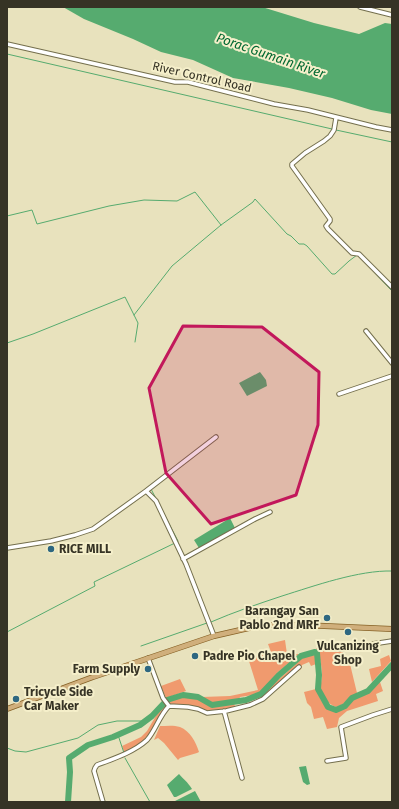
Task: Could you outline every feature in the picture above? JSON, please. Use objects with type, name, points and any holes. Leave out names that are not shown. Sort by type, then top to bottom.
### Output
[{"type":"main road","points":[[7,709],[148,658],[214,636],[262,625],[302,625],[392,629]]},
{"type":"street","points":[[360,7],[392,14]]},
{"type":"street","name":"River Control Road","points":[[7,44],[175,82],[188,82],[274,104],[303,109],[392,130]]},
{"type":"street","points":[[336,118],[334,130],[330,136],[305,153],[292,164],[292,166],[330,219],[326,226],[328,229],[352,253],[359,254],[392,287]]},
{"type":"street","points":[[366,331],[392,363]]},
{"type":"street","points":[[339,394],[392,376]]},
{"type":"street","points":[[7,548],[51,541],[93,529],[146,491],[216,437]]},
{"type":"street","points":[[146,491],[156,501],[184,559],[214,636]]},
{"type":"street","points":[[184,559],[254,519],[270,512]]},
{"type":"street","points":[[340,649],[392,641]]},
{"type":"street","points":[[148,658],[167,705]]},
{"type":"street","points":[[167,705],[188,707],[208,713],[224,712],[259,702],[299,667]]},
{"type":"street","points":[[103,802],[94,772],[95,768],[97,765],[130,751],[147,740],[167,705]]},
{"type":"street","points":[[327,761],[346,758],[341,727],[392,709]]},
{"type":"street","points":[[224,712],[242,778]]},
{"type":"highlighted area","points":[[183,326],[262,327],[319,372],[318,425],[296,495],[211,524],[166,473],[149,388]]},
{"type":"shaded area","points":[[285,640],[287,654],[299,654],[277,673],[277,676],[259,694],[213,703],[202,697],[230,696],[258,690],[248,658],[271,652],[268,644]]},
{"type":"shaded area","points":[[316,648],[331,652],[343,652],[344,663],[350,664],[357,693],[343,704],[336,707],[330,704],[323,695],[321,686],[322,669]]},
{"type":"shaded area","points":[[314,654],[316,655],[316,664],[311,666],[309,662],[302,665],[301,669],[264,697],[267,691],[301,658]]},
{"type":"shaded area","points":[[389,655],[391,661],[372,682],[369,669],[381,666],[380,659]]},
{"type":"shaded area","points":[[180,679],[186,691],[166,698],[161,686]]},
{"type":"shaded area","points":[[379,679],[383,691],[376,694],[378,701],[347,711],[339,718],[337,727],[327,729],[323,717],[314,719],[311,707],[307,703],[304,692],[316,689],[321,700],[328,709],[336,711],[345,708],[353,700],[369,693]]},
{"type":"shaded area","points":[[183,697],[196,699],[213,706],[234,703],[236,710],[208,713],[198,708],[171,707],[168,702]]},
{"type":"shaded area","points":[[165,703],[168,707],[152,738],[148,742],[125,755],[122,746],[141,737],[147,731]]},
{"type":"shaded area","points":[[160,726],[175,726],[187,731],[196,744],[199,752],[178,760],[158,738],[154,740]]},
{"type":"water","name":"Porac Gumain River","points":[[63,7],[262,7],[314,23],[359,34],[385,23],[392,24],[392,114],[371,110],[332,98],[289,88],[233,78],[193,60],[161,52],[84,19]]},
{"type":"water","points":[[260,372],[266,380],[267,386],[247,396],[239,383]]},
{"type":"water","points":[[230,518],[235,528],[199,548],[194,540]]},
{"type":"water","points":[[306,766],[310,784],[307,785],[303,782],[299,767]]},
{"type":"water","points":[[179,774],[192,789],[174,797],[167,785]]},
{"type":"water","points":[[195,791],[201,802],[175,801]]},
{"type":"waterway","points":[[7,54],[332,129]]},
{"type":"waterway","points":[[336,130],[392,142]]},
{"type":"waterway","points":[[7,216],[32,210],[37,224],[109,206],[144,200],[177,201],[195,192],[221,225]]},
{"type":"waterway","points":[[134,315],[172,266],[255,199],[287,234],[299,244],[304,244],[307,246],[332,274],[335,274],[357,255]]},
{"type":"waterway","points":[[373,271],[392,291]]},
{"type":"waterway","points":[[7,343],[125,297],[138,323],[135,342]]},
{"type":"waterway","points":[[151,489],[178,541]]},
{"type":"waterway","points":[[7,632],[95,586],[94,582],[175,543]]},
{"type":"waterway","points":[[211,622],[255,605],[322,583],[365,573],[392,571]]},
{"type":"waterway","points":[[141,646],[207,623]]},
{"type":"waterway","points":[[68,802],[70,772],[69,758],[88,745],[113,737],[140,725],[152,716],[167,700],[183,695],[198,697],[212,705],[246,700],[261,694],[279,675],[301,656],[315,652],[317,653],[319,675],[318,689],[328,707],[336,710],[345,706],[352,698],[368,691],[392,665]]},
{"type":"waterway","points":[[7,748],[15,751],[26,752],[78,738],[98,725],[117,721],[142,721],[147,719]]},
{"type":"waterway","points":[[118,735],[124,753]]},
{"type":"waterway","points":[[125,758],[150,802]]},
{"type":"place","name":"RICE MILL","points":[[51,549]]},
{"type":"place","name":"Barangay San Pablo 2nd MRF","points":[[327,618]]},
{"type":"place","name":"Vulcanizing Shop","points":[[348,632]]},
{"type":"place","name":"Padre Pio Chapel","points":[[195,656]]},
{"type":"place","name":"Farm Supply","points":[[148,669]]},
{"type":"place","name":"Tricycle Side Car Maker","points":[[16,699]]}]
